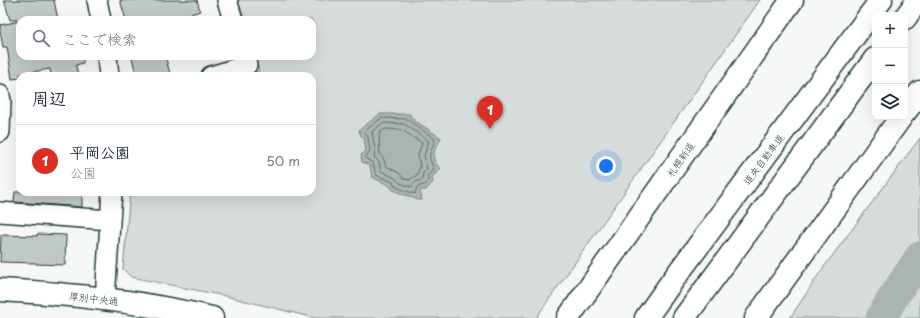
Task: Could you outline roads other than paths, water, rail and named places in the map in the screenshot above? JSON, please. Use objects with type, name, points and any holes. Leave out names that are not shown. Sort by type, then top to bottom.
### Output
[{"type":"main road","name":"札幌新道","points":[[568,318],[792,0]]},
{"type":"main road","name":"道央自動車道","points":[[646,318],[881,0]]},
{"type":"main road","points":[[908,14],[918,0]]},
{"type":"main road","points":[[684,318],[872,63]]},
{"type":"main road","points":[[908,108],[920,92]]},
{"type":"main road","points":[[756,318],[899,120]]},
{"type":"main road","name":"厚別中央通","points":[[0,290],[104,299],[171,309],[212,318]]},
{"type":"street","points":[[97,0],[100,16]]},
{"type":"street","points":[[226,0],[232,16]]},
{"type":"street","points":[[107,60],[109,72]]},
{"type":"street","points":[[225,72],[247,66],[245,60]]},
{"type":"street","points":[[0,95],[0,132]]},
{"type":"street","points":[[104,299],[112,196]]},
{"type":"street","points":[[0,212],[110,220]]},
{"type":"water","points":[[380,114],[410,114],[411,118],[441,138],[435,150],[434,157],[437,165],[441,169],[432,177],[433,182],[426,190],[420,190],[422,200],[418,200],[393,190],[390,186],[372,177],[370,166],[362,162],[361,155],[366,151],[364,138],[361,136],[359,130]]},
{"type":"waterway","points":[[881,318],[920,257]]},
{"type":"place","name":"平岡公園","points":[[490,129]]}]
